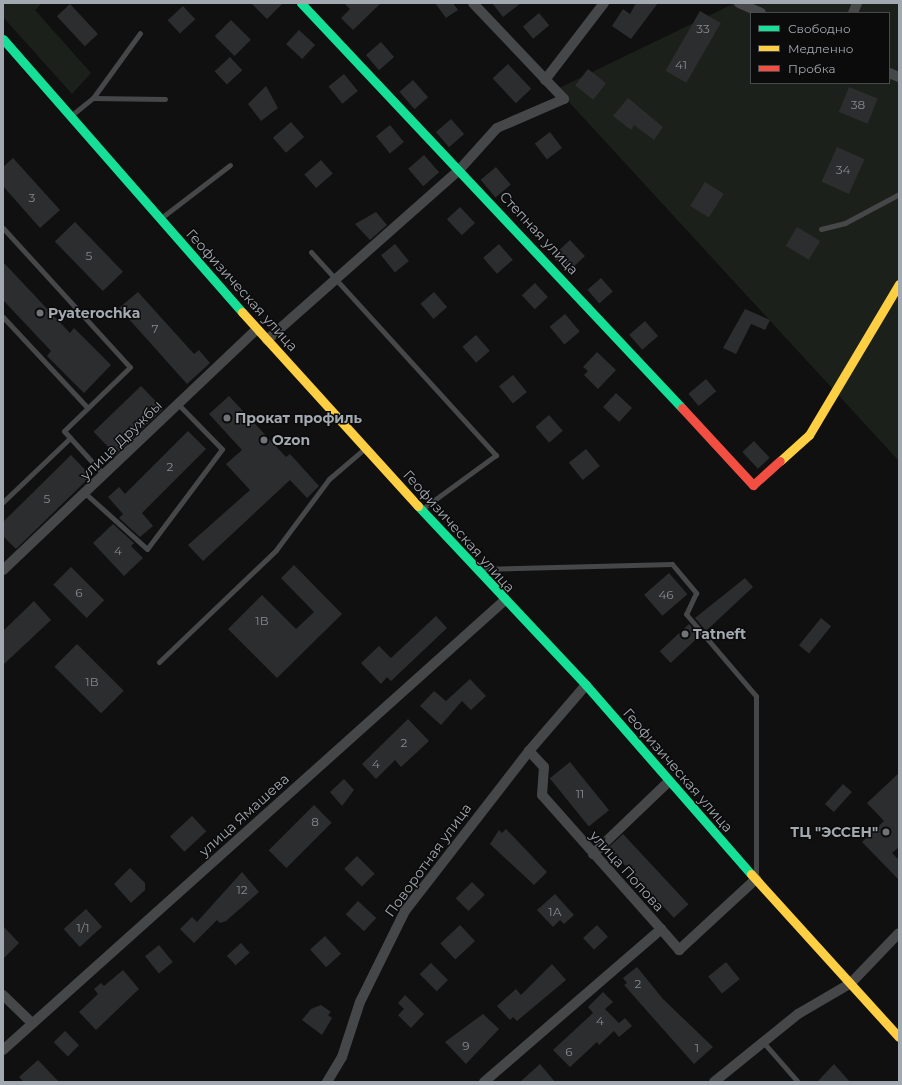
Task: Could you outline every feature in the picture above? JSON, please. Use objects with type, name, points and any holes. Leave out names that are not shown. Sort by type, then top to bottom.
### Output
[{"type":"main road","name":"Степная улица","points":[[301,3],[460,169],[753,485],[809,434],[899,284]]},
{"type":"main road","name":"Геофизическая улица","points":[[3,39],[267,340],[504,601],[586,685],[668,782],[899,1037]]},
{"type":"street","points":[[267,340],[336,281],[460,169],[497,128],[564,99],[473,3]]},
{"type":"street","points":[[546,80],[604,3]]},
{"type":"street","points":[[739,3],[760,12]]},
{"type":"street","name":"улица Дружбы","points":[[3,570],[86,494],[257,328]]},
{"type":"street","name":"улица Ямашева","points":[[3,1050],[504,601]]},
{"type":"street","points":[[529,752],[586,685]]},
{"type":"street","name":"улица Попова","points":[[484,1082],[661,929],[542,795],[544,767],[529,752]]},
{"type":"street","name":"Поворотная улица","points":[[327,1082],[342,1057],[360,1002],[405,911],[529,752]]},
{"type":"street","points":[[593,854],[668,782]]},
{"type":"street","points":[[661,929],[679,950],[756,880]]},
{"type":"street","points":[[714,1082],[798,1014],[851,983],[899,933]]},
{"type":"street","points":[[3,995],[32,1023]]},
{"type":"lane","points":[[70,116],[93,98],[140,33]]},
{"type":"lane","points":[[93,98],[165,99]]},
{"type":"lane","points":[[160,219],[230,165]]},
{"type":"lane","points":[[820,229],[846,223],[899,194]]},
{"type":"lane","points":[[3,228],[130,367],[87,407],[64,431],[104,475]]},
{"type":"lane","points":[[311,252],[496,455],[421,510]]},
{"type":"lane","points":[[3,317],[87,407]]},
{"type":"lane","points":[[86,494],[147,549],[222,449],[178,404]]},
{"type":"lane","points":[[3,502],[70,438]]},
{"type":"lane","points":[[159,662],[276,550],[329,479],[366,448]]},
{"type":"lane","points":[[475,569],[672,564],[696,593],[686,614],[756,696],[756,880]]},
{"type":"lane","points":[[763,1042],[798,1082]]},
{"type":"shaded area","points":[[3,3],[42,3],[35,10],[91,73],[72,94],[3,17]]},
{"type":"shaded area","points":[[735,3],[899,3],[899,461],[557,89]]},
{"type":"building","points":[[251,3],[283,3],[267,19]]},
{"type":"building","points":[[344,3],[381,3],[353,30],[341,18],[350,9]]},
{"type":"building","points":[[435,3],[453,3],[458,10],[446,18]]},
{"type":"building","points":[[492,3],[521,3],[503,17]]},
{"type":"building","points":[[636,3],[658,3],[631,39],[612,26],[623,9],[630,14]]},
{"type":"building","points":[[70,4],[98,34],[85,46],[57,16]]},
{"type":"building","points":[[183,6],[195,19],[180,33],[168,20]]},
{"type":"building","points":[[700,11],[721,23],[686,83],[666,71]]},
{"type":"building","points":[[539,13],[549,25],[533,39],[523,26]]},
{"type":"building","points":[[231,20],[251,40],[235,56],[215,36]]},
{"type":"building","points":[[299,30],[315,45],[302,59],[286,44]]},
{"type":"building","points":[[381,42],[394,57],[379,70],[366,55]]},
{"type":"building","points":[[230,57],[242,70],[227,84],[215,71]]},
{"type":"building","points":[[508,64],[531,89],[516,103],[493,78]]},
{"type":"building","points":[[588,69],[606,83],[593,100],[575,86]]},
{"type":"building","points":[[344,74],[358,91],[342,104],[328,87]]},
{"type":"building","points":[[413,80],[428,97],[415,109],[399,92]]},
{"type":"building","points":[[266,86],[278,108],[261,121],[248,104]]},
{"type":"building","points":[[849,87],[878,99],[868,124],[839,112]]},
{"type":"building","points":[[628,98],[663,127],[654,140],[634,125],[631,130],[613,116]]},
{"type":"building","points":[[451,119],[464,134],[449,147],[436,132]]},
{"type":"building","points":[[291,122],[304,137],[286,153],[273,138]]},
{"type":"building","points":[[390,125],[404,142],[390,153],[376,136]]},
{"type":"building","points":[[550,132],[562,148],[547,159],[535,143]]},
{"type":"building","points":[[837,147],[864,159],[849,194],[822,182]]},
{"type":"building","points":[[424,155],[439,172],[423,186],[408,169]]},
{"type":"building","points":[[13,158],[60,210],[40,228],[3,186],[3,167]]},
{"type":"building","points":[[321,160],[333,174],[316,188],[304,174]]},
{"type":"building","points":[[496,167],[511,185],[495,197],[481,180]]},
{"type":"building","points":[[705,182],[724,194],[709,217],[690,206]]},
{"type":"building","points":[[460,207],[475,223],[462,235],[447,219]]},
{"type":"building","points":[[376,212],[387,225],[370,240],[355,224]]},
{"type":"building","points":[[75,222],[123,272],[103,291],[55,241]]},
{"type":"building","points":[[797,227],[820,241],[809,260],[786,246]]},
{"type":"building","points":[[570,240],[585,256],[567,272],[552,256]]},
{"type":"building","points":[[395,244],[409,261],[395,272],[381,255]]},
{"type":"building","points":[[499,244],[513,260],[497,274],[483,258]]},
{"type":"building","points":[[3,262],[70,333],[74,328],[111,365],[84,393],[47,356],[51,351],[3,300]]},
{"type":"building","points":[[601,278],[613,292],[599,303],[587,290]]},
{"type":"building","points":[[535,283],[548,297],[535,309],[522,295]]},
{"type":"building","points":[[138,292],[194,354],[199,350],[210,363],[187,384],[119,308]]},
{"type":"building","points":[[434,292],[447,307],[434,319],[420,304]]},
{"type":"building","points":[[745,309],[770,320],[765,330],[751,324],[736,354],[723,348]]},
{"type":"building","points":[[565,314],[580,332],[564,344],[550,327]]},
{"type":"building","points":[[645,321],[658,336],[642,350],[629,335]]},
{"type":"building","points":[[476,335],[490,351],[476,363],[462,347]]},
{"type":"building","points":[[597,352],[616,370],[598,389],[584,375],[588,371],[583,367]]},
{"type":"building","points":[[513,375],[527,392],[513,403],[499,386]]},
{"type":"building","points":[[706,379],[716,391],[699,406],[688,394]]},
{"type":"building","points":[[141,386],[163,409],[116,455],[94,432]]},
{"type":"building","points":[[616,393],[632,408],[619,422],[603,407]]},
{"type":"building","points":[[229,396],[286,457],[290,454],[319,486],[307,498],[290,480],[203,561],[188,545],[250,490],[226,464],[242,450],[209,414]]},
{"type":"building","points":[[549,415],[563,431],[549,443],[535,427]]},
{"type":"building","points":[[188,431],[206,449],[142,513],[153,526],[140,537],[119,518],[123,514],[108,497],[119,487],[125,494]]},
{"type":"building","points":[[754,441],[770,458],[758,469],[742,452]]},
{"type":"building","points":[[586,449],[600,466],[583,480],[569,463]]},
{"type":"building","points":[[71,455],[91,476],[16,549],[3,536],[3,522]]},
{"type":"building","points":[[113,524],[134,543],[131,546],[143,558],[124,576],[93,543]]},
{"type":"building","points":[[294,565],[342,614],[277,678],[228,629],[262,595],[296,629],[314,612],[281,578]]},
{"type":"building","points":[[71,567],[104,600],[87,618],[53,585]]},
{"type":"building","points":[[669,573],[687,594],[662,616],[644,595]]},
{"type":"building","points":[[745,578],[753,587],[706,631],[695,618]]},
{"type":"building","points":[[34,601],[51,620],[3,665],[3,631]]},
{"type":"building","points":[[436,616],[447,628],[391,681],[387,677],[381,684],[361,663],[379,646],[391,658]]},
{"type":"building","points":[[821,618],[831,626],[809,653],[799,645]]},
{"type":"building","points":[[689,624],[700,636],[671,663],[660,651]]},
{"type":"building","points":[[77,644],[124,691],[101,713],[54,667]]},
{"type":"building","points":[[470,679],[486,696],[471,710],[462,701],[441,725],[420,706],[434,691],[446,701]]},
{"type":"building","points":[[408,719],[429,741],[401,767],[395,760],[376,779],[362,764]]},
{"type":"building","points":[[570,762],[609,810],[589,827],[550,778]]},
{"type":"building","name":"ТЦ \"ЭССЕН\"","points":[[899,773],[899,847],[892,853],[899,860],[899,880],[862,842],[884,821],[867,803]]},
{"type":"building","points":[[344,779],[354,790],[342,806],[330,792]]},
{"type":"building","points":[[843,784],[852,792],[834,812],[825,804]]},
{"type":"building","points":[[314,805],[332,823],[286,868],[269,850]]},
{"type":"building","points":[[192,816],[206,831],[184,852],[170,836]]},
{"type":"building","points":[[506,829],[547,872],[534,885],[490,844],[499,830],[502,833]]},
{"type":"building","points":[[623,834],[688,904],[674,918],[608,848]]},
{"type":"building","points":[[357,856],[375,874],[362,886],[344,869]]},
{"type":"building","points":[[130,868],[145,883],[145,890],[131,903],[114,884]]},
{"type":"building","points":[[242,872],[259,892],[226,921],[220,923],[217,920],[194,943],[180,929],[192,917],[197,922]]},
{"type":"building","points":[[472,882],[485,895],[468,911],[456,898]]},
{"type":"building","points":[[555,894],[574,915],[564,924],[560,920],[553,927],[537,910]]},
{"type":"building","points":[[358,901],[376,918],[364,931],[346,914]]},
{"type":"building","points":[[86,909],[102,927],[80,947],[64,929]]},
{"type":"building","points":[[460,925],[475,941],[455,960],[440,943]]},
{"type":"building","points":[[597,925],[608,937],[594,950],[583,938]]},
{"type":"building","points":[[3,926],[19,943],[3,959]]},
{"type":"building","points":[[325,936],[341,954],[326,967],[310,949]]},
{"type":"building","points":[[241,943],[250,953],[236,965],[227,956]]},
{"type":"building","points":[[159,945],[173,962],[159,973],[145,956]]},
{"type":"building","points":[[726,962],[740,979],[722,994],[708,976]]},
{"type":"building","points":[[431,963],[448,980],[437,991],[420,974]]},
{"type":"building","points":[[552,964],[566,980],[517,1021],[513,1017],[510,1020],[497,1006],[516,989],[521,995]]},
{"type":"building","points":[[637,967],[663,999],[713,1047],[694,1064],[624,985],[627,983],[623,978]]},
{"type":"building","points":[[123,970],[139,989],[96,1030],[79,1012],[98,994],[94,989],[101,983],[104,986]]},
{"type":"building","points":[[603,992],[613,1002],[605,1009],[619,1023],[625,1018],[632,1026],[619,1037],[614,1031],[599,1045],[597,1042],[570,1067],[553,1050],[593,1013],[588,1007]]},
{"type":"building","points":[[405,995],[424,1014],[411,1028],[398,1015],[404,1009],[398,1003]]},
{"type":"building","points":[[321,1005],[331,1012],[328,1015],[332,1018],[322,1035],[302,1020],[311,1009]]},
{"type":"building","points":[[483,1014],[499,1029],[466,1064],[445,1042]]},
{"type":"building","points":[[65,1031],[79,1045],[68,1056],[54,1042]]},
{"type":"building","points":[[38,1060],[59,1082],[24,1082],[19,1077]]},
{"type":"building","points":[[540,1064],[555,1082],[520,1082]]},
{"type":"building","points":[[834,1064],[850,1082],[817,1082]]},
{"type":"traffic: fast","points":[[301,3],[682,408]]},
{"type":"traffic: fast","points":[[3,39],[242,312]]},
{"type":"traffic: fast","points":[[418,506],[586,685],[751,874]]},
{"type":"traffic: slow","points":[[780,461],[809,435],[899,284]]},
{"type":"traffic: slow","points":[[242,312],[418,506]]},
{"type":"traffic: slow","points":[[751,874],[899,1037]]},
{"type":"traffic: jam","points":[[682,408],[753,485],[780,461]]},
{"type":"place","name":"Pyaterochka","points":[[40,313]]},
{"type":"place","name":"Прокат профиль","points":[[227,418]]},
{"type":"place","name":"Ozon","points":[[264,440]]},
{"type":"place","name":"Tatneft","points":[[685,634]]},
{"type":"place","name":"ТЦ \"ЭССЕН\"","points":[[886,832]]}]
